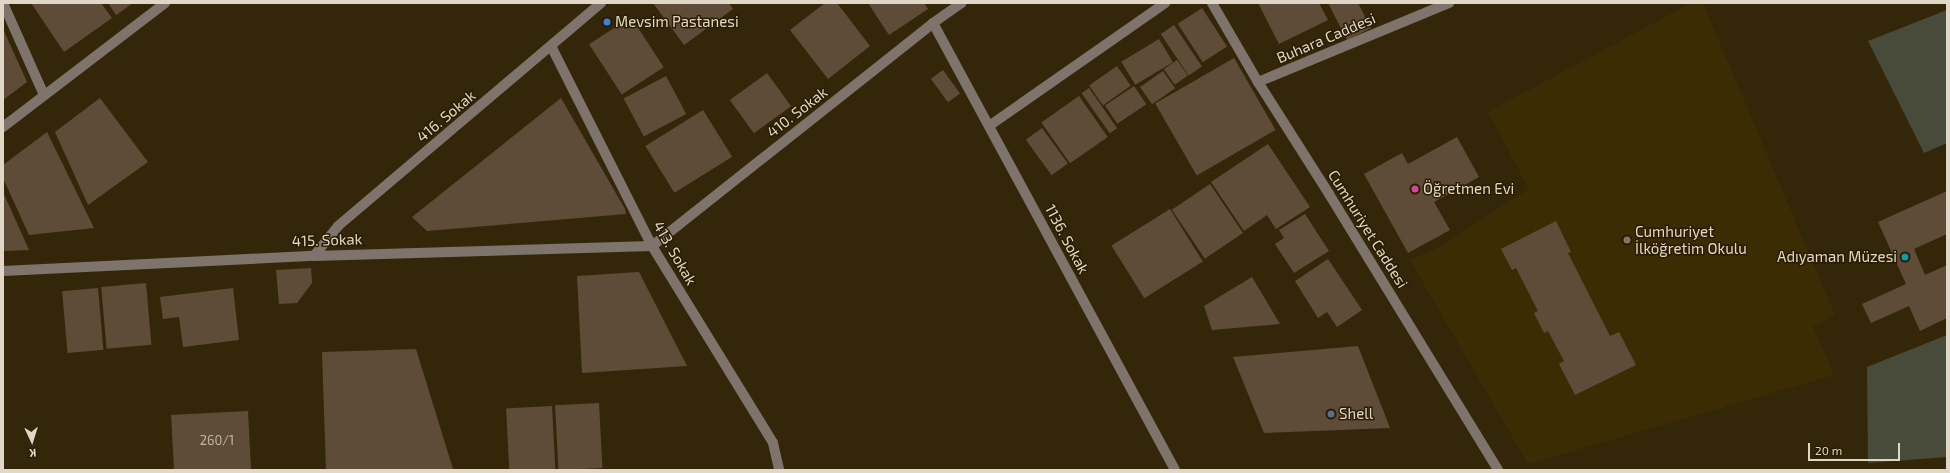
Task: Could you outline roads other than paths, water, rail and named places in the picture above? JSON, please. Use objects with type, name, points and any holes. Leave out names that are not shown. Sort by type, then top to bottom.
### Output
[{"type":"street","points":[[3,3],[44,95]]},
{"type":"street","points":[[3,127],[165,3]]},
{"type":"street","name":"416. Sokak","points":[[314,256],[338,226],[601,3]]},
{"type":"street","name":"410. Sokak","points":[[652,246],[933,23],[962,3]]},
{"type":"street","points":[[989,126],[1165,3]]},
{"type":"street","name":"Cumhuriyet Caddesi","points":[[1212,3],[1258,82],[1329,194],[1498,470]]},
{"type":"street","name":"Buhara Caddesi","points":[[1258,82],[1449,3]]},
{"type":"street","name":"1136. Sokak","points":[[933,23],[1175,470]]},
{"type":"street","name":"413. Sokak","points":[[551,46],[652,246],[773,443],[779,470]]},
{"type":"street","name":"415. Sokak","points":[[3,271],[314,256],[652,246]]},
{"type":"place","name":"Mevsim Pastanesi","points":[[607,22]]},
{"type":"place","name":"Öğretmen Evi","points":[[1415,189]]},
{"type":"place","name":"Cumhuriyet İlköğretim Okulu","points":[[1627,240]]},
{"type":"place","name":"Adıyaman Müzesi","points":[[1905,257]]},
{"type":"place","name":"Shell","points":[[1331,414]]}]
